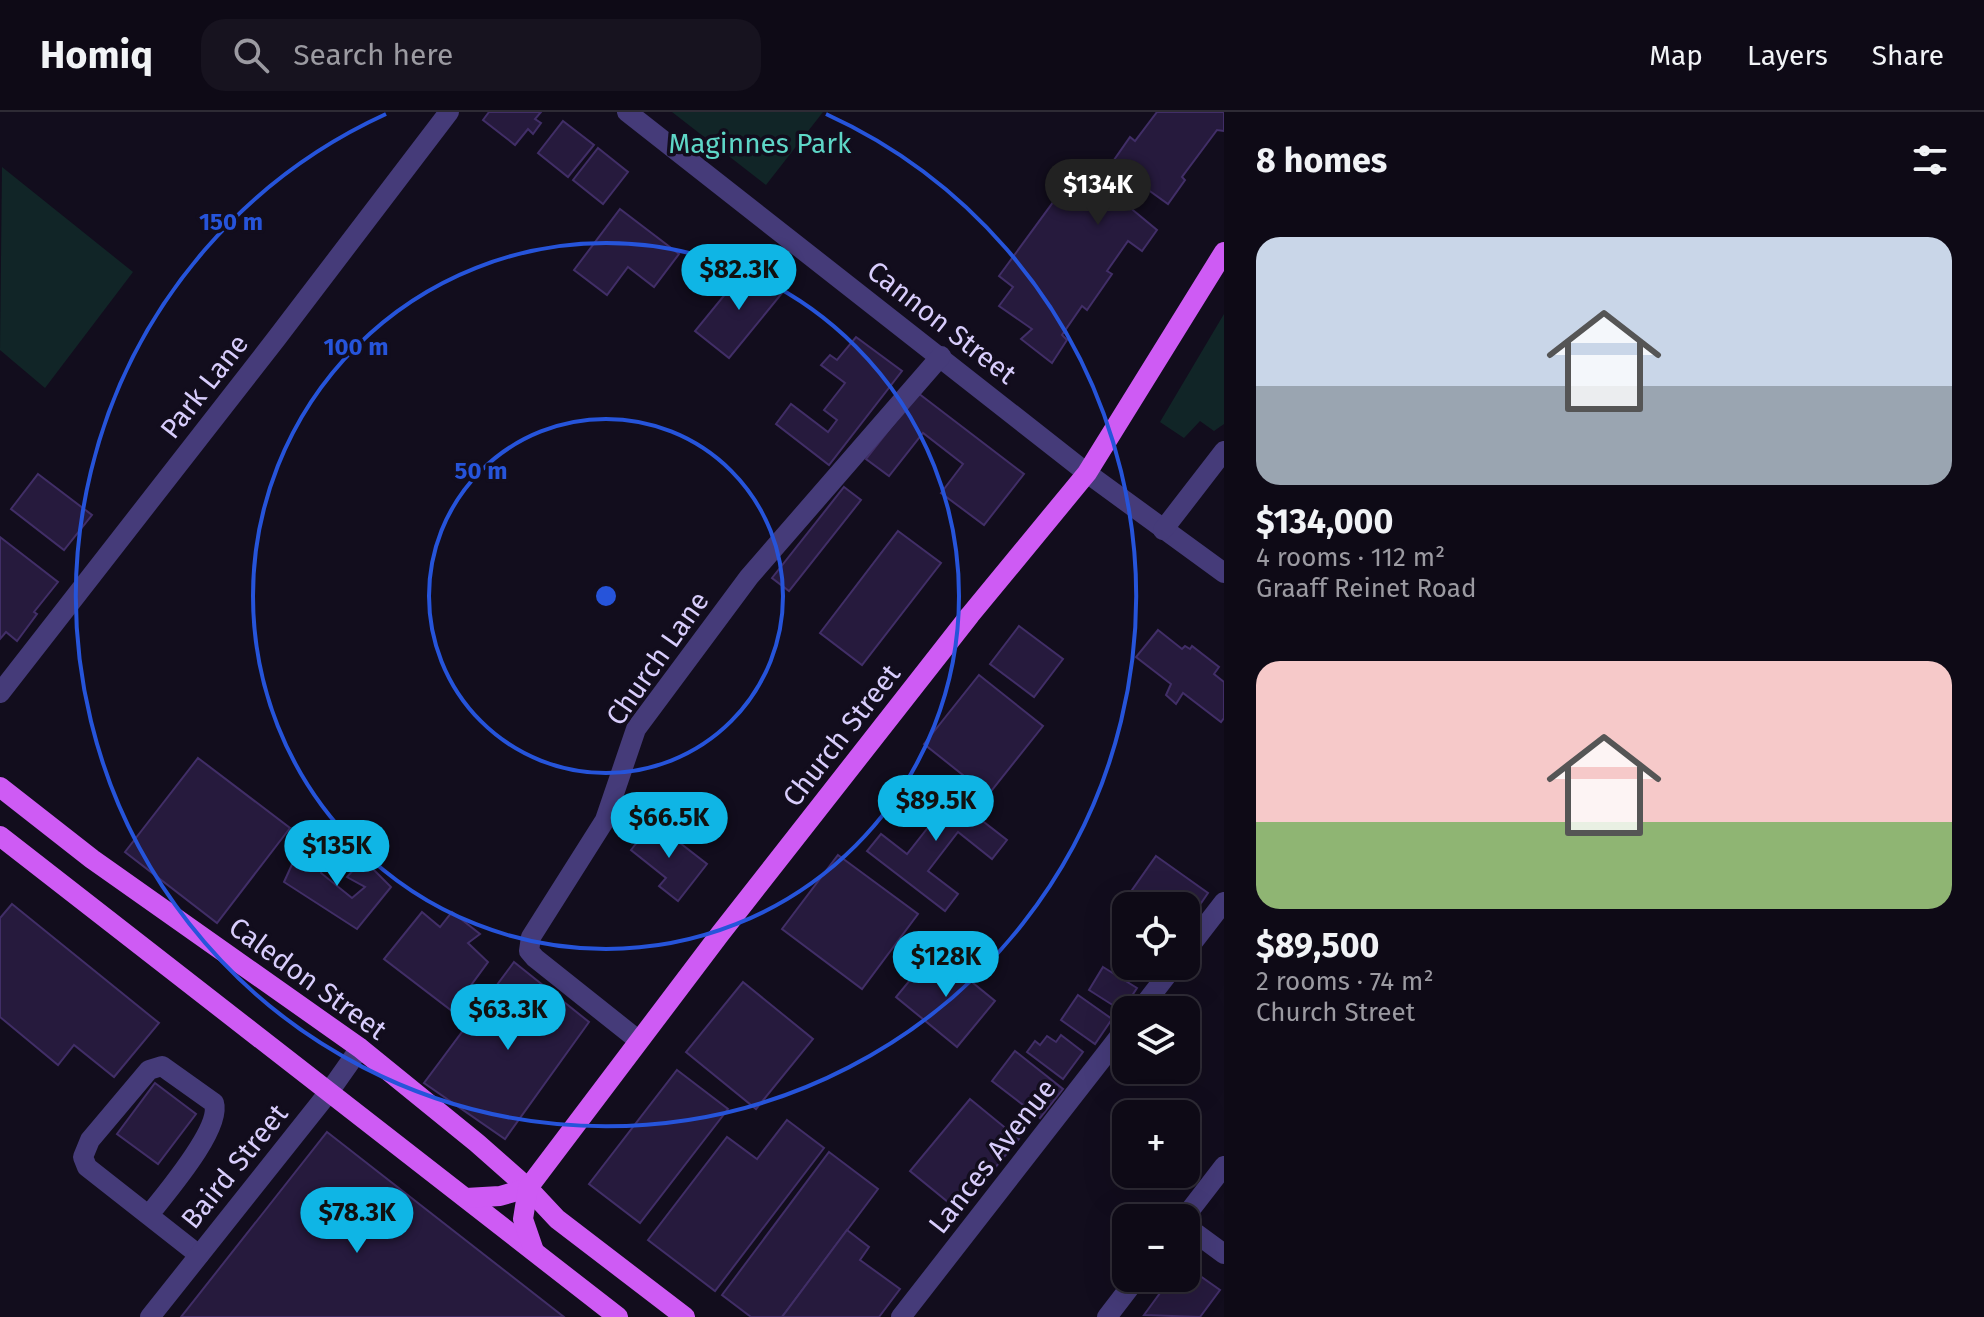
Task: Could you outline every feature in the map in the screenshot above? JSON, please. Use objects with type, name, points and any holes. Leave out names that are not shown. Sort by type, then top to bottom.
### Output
[{"type":"main road","name":"Church Street","points":[[528,1188],[638,1040],[970,615],[1087,473],[1224,252]]},
{"type":"main road","name":"Caledon Street","points":[[0,787],[115,875],[360,1048],[528,1188],[557,1219],[685,1317]]},
{"type":"main road","points":[[0,836],[618,1317]]},
{"type":"main road","points":[[466,1198],[500,1196],[528,1188],[523,1219],[534,1251]]},
{"type":"street","name":"Park Lane","points":[[0,693],[449,112]]},
{"type":"street","name":"Cannon Street","points":[[627,112],[1087,473],[1224,573]]},
{"type":"street","name":"Church Lane","points":[[638,1040],[535,958],[529,951],[531,937],[605,820],[636,729],[749,577],[941,356]]},
{"type":"street","points":[[1163,530],[1224,451]]},
{"type":"street","points":[[1200,933],[1224,902]]},
{"type":"street","points":[[1151,996],[1163,980]]},
{"type":"street","name":"Lances Avenue","points":[[901,1317],[1112,1046]]},
{"type":"street","name":"Baird Street","points":[[150,1317],[329,1092],[360,1048]]},
{"type":"street","points":[[149,1215],[186,1168],[210,1127],[216,1110],[214,1103],[162,1066],[149,1070],[90,1140],[83,1157],[87,1167],[199,1255]]},
{"type":"street","points":[[1195,1204],[1224,1166]]},
{"type":"street","points":[[1200,1236],[1224,1254]]},
{"type":"street","points":[[1107,1317],[1126,1292]]},
{"type":"green space","name":"Maginnes Park","points":[[672,112],[823,112],[766,185]]},
{"type":"green space","points":[[2,167],[133,272],[45,388],[0,350]]},
{"type":"green space","points":[[1224,314],[1224,424],[1214,431],[1200,421],[1184,438],[1160,422]]},
{"type":"building","points":[[489,112],[541,112],[535,119],[541,123],[533,134],[528,129],[515,145],[483,120]]},
{"type":"building","points":[[1157,112],[1224,112],[1224,131],[1217,130],[1182,177],[1185,180],[1168,204],[1140,184],[1133,192],[1138,196],[1128,206],[1157,230],[1142,251],[1128,241],[1107,271],[1112,274],[1087,310],[1082,306],[1062,335],[1067,340],[1052,363],[1021,339],[1032,329],[999,306],[1013,287],[999,276],[1073,175],[1093,190],[1130,137],[1135,141]]},
{"type":"building","points":[[563,121],[594,145],[568,177],[538,153]]},
{"type":"building","points":[[598,148],[628,172],[603,204],[573,180]]},
{"type":"building","points":[[620,209],[679,254],[654,287],[628,267],[607,295],[574,270]]},
{"type":"building","points":[[749,265],[783,292],[729,358],[695,331]]},
{"type":"building","points":[[856,337],[902,371],[829,465],[776,424],[791,404],[828,432],[837,420],[824,410],[845,383],[821,365],[830,355],[837,360]]},
{"type":"building","points":[[918,393],[1024,474],[984,525],[941,493],[963,464],[923,433],[889,476],[866,459]]},
{"type":"building","points":[[38,474],[92,515],[64,550],[11,509]]},
{"type":"building","points":[[844,487],[861,500],[789,591],[772,578]]},
{"type":"building","points":[[898,531],[941,563],[862,665],[820,633]]},
{"type":"building","points":[[0,537],[58,582],[34,612],[37,614],[17,641],[6,632],[0,639]]},
{"type":"building","points":[[1019,626],[1063,659],[1034,697],[990,664]]},
{"type":"building","points":[[1158,630],[1182,649],[1192,646],[1219,667],[1214,674],[1224,682],[1224,718],[1221,722],[1183,693],[1176,704],[1166,695],[1171,684],[1136,657]]},
{"type":"building","points":[[979,675],[1043,726],[988,795],[924,744]]},
{"type":"building","points":[[198,758],[290,828],[217,923],[125,852]]},
{"type":"building","points":[[926,777],[1007,840],[992,859],[958,832],[928,871],[958,894],[945,911],[867,851],[881,834],[907,854],[937,816],[911,796]]},
{"type":"building","points":[[653,822],[707,864],[678,901],[659,886],[666,878],[631,850]]},
{"type":"building","points":[[300,847],[326,858],[321,873],[352,898],[365,887],[347,877],[363,859],[391,887],[357,929],[284,882]]},
{"type":"building","points":[[838,855],[918,914],[862,989],[782,929]]},
{"type":"building","points":[[1156,856],[1208,893],[1200,905],[1200,892],[1131,892]]},
{"type":"building","points":[[12,904],[159,1023],[114,1077],[74,1045],[58,1065],[0,1017],[0,918]]},
{"type":"building","points":[[422,912],[440,927],[452,912],[480,934],[468,943],[488,962],[452,1011],[384,959]]},
{"type":"building","points":[[934,951],[995,1001],[957,1047],[896,997]]},
{"type":"building","points":[[514,962],[589,1022],[505,1139],[424,1083]]},
{"type":"building","points":[[1103,967],[1112,973],[1112,980],[1124,980],[1137,988],[1132,996],[1112,996],[1112,1005],[1089,990]]},
{"type":"building","points":[[743,982],[813,1039],[756,1109],[686,1052]]},
{"type":"building","points":[[1078,995],[1112,1019],[1095,1044],[1061,1020]]},
{"type":"building","points":[[1061,1035],[1083,1052],[1063,1079],[1027,1052],[1035,1041],[1040,1045],[1047,1036],[1056,1042]]},
{"type":"building","points":[[1015,1051],[1063,1089],[1040,1118],[992,1081]]},
{"type":"building","points":[[677,1070],[728,1109],[640,1223],[589,1184]]},
{"type":"building","points":[[155,1083],[196,1114],[158,1164],[117,1134]]},
{"type":"building","points":[[970,1099],[1019,1139],[959,1211],[910,1171]]},
{"type":"building","points":[[787,1120],[824,1148],[715,1291],[648,1240],[727,1137],[757,1159]]},
{"type":"building","points":[[327,1132],[564,1317],[181,1317]]},
{"type":"building","points":[[829,1152],[878,1189],[782,1317],[751,1317],[722,1295]]},
{"type":"building","points":[[847,1230],[869,1247],[860,1260],[900,1289],[879,1317],[782,1317]]},
{"type":"building","points":[[1200,1276],[1220,1290],[1200,1317],[1144,1315],[1161,1292],[1200,1292]]}]
